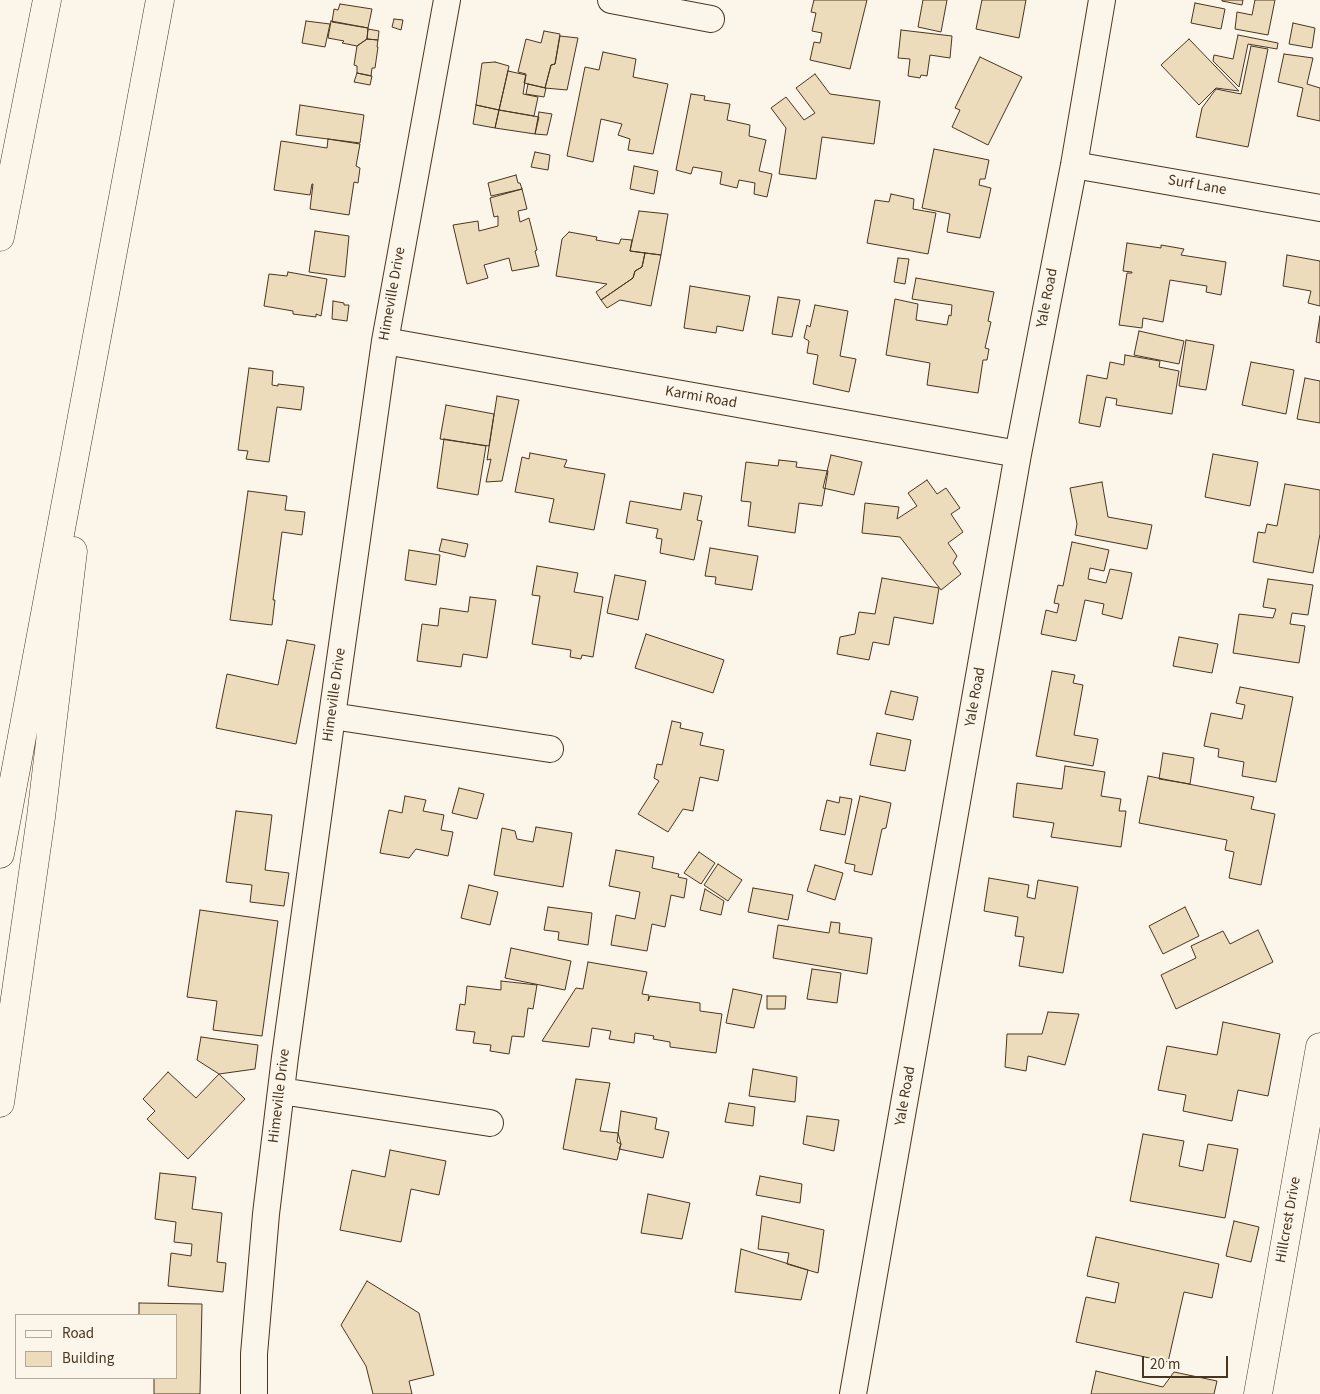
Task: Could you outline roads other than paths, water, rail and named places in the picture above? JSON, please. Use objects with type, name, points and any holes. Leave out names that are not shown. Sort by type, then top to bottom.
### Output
[{"type":"main road","points":[[0,236],[47,0]]},
{"type":"main road","points":[[0,854],[160,0]]},
{"type":"main road","points":[[0,1103],[41,816],[105,287]]},
{"type":"main road","name":"Hillcrest Drive","points":[[1258,1394],[1320,1047]]},
{"type":"street","name":"Himeville Drive","points":[[254,1394],[254,1354],[266,1214],[332,716],[385,341],[447,0]]},
{"type":"street","points":[[611,0],[711,19]]},
{"type":"street","name":"Yale Road","points":[[853,1394],[1018,454],[1074,165],[1102,0]]},
{"type":"street","name":"Surf Lane","points":[[1074,165],[1320,208]]},
{"type":"street","name":"Karmi Road","points":[[385,341],[1018,454]]},
{"type":"street","points":[[332,716],[550,749]]},
{"type":"street","points":[[281,1091],[490,1123]]}]
